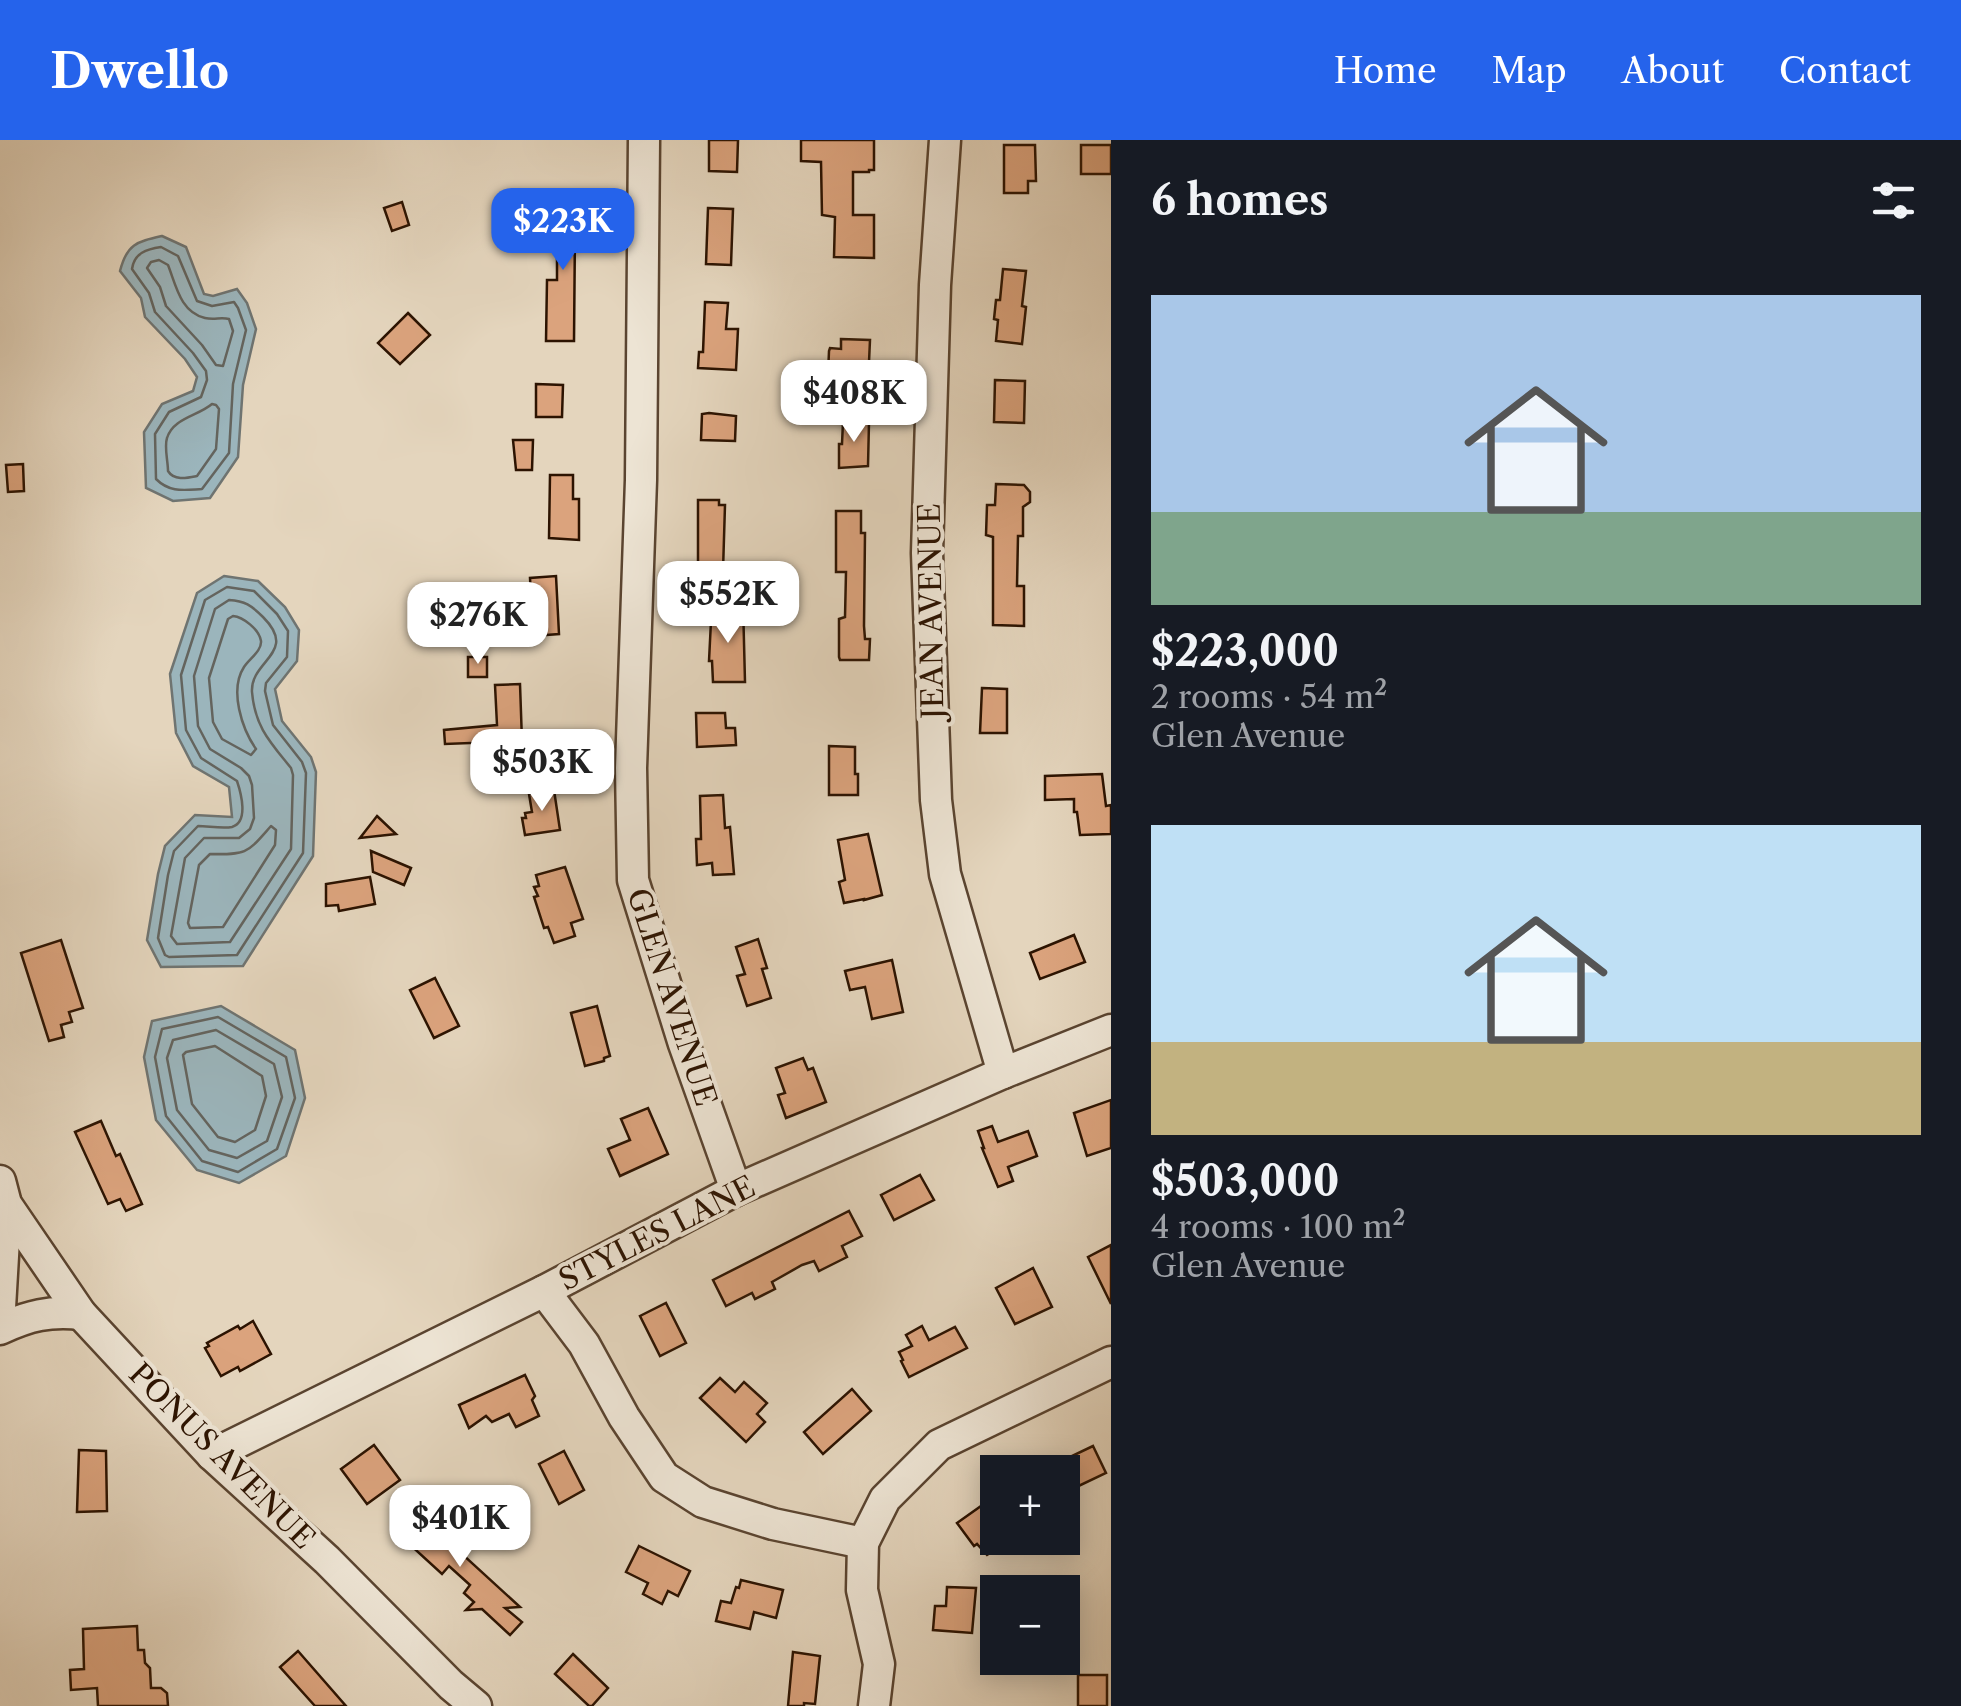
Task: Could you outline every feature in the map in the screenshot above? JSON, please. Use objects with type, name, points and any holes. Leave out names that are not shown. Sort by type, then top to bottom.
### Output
[{"type":"street","name":"GLEN AVENUE","points":[[644,140],[633,880],[684,1044],[736,1190]]},
{"type":"street","name":"JEAN AVENUE","points":[[945,140],[935,284],[927,553],[936,800],[945,874],[1003,1073]]},
{"type":"street","name":"STYLES LANE","points":[[212,1454],[544,1291],[736,1190],[1111,1030]]},
{"type":"street","points":[[0,1308],[3,1192]]},
{"type":"street","name":"PONUS AVENUE","points":[[3,1192],[82,1314],[212,1454],[476,1706]]},
{"type":"street","points":[[544,1291],[584,1344],[624,1417],[664,1477],[703,1502],[774,1524],[862,1543]]},
{"type":"street","points":[[0,1329],[41,1314],[82,1314]]},
{"type":"street","points":[[874,1706],[879,1664],[862,1590],[862,1543],[884,1499],[938,1444],[1111,1362]]},
{"type":"water","points":[[162,236],[186,247],[204,294],[213,296],[237,289],[247,303],[256,329],[243,385],[238,457],[210,498],[173,501],[146,488],[144,432],[162,404],[193,391],[197,377],[145,317],[141,298],[120,271],[134,246]]},
{"type":"water","points":[[224,576],[258,581],[285,607],[299,630],[297,661],[275,689],[282,721],[311,757],[316,772],[313,856],[243,966],[161,967],[147,940],[165,846],[195,815],[232,817],[229,787],[193,766],[176,733],[170,674],[197,593]]},
{"type":"water","points":[[221,1006],[295,1050],[305,1098],[286,1156],[239,1183],[197,1170],[156,1120],[144,1057],[152,1021]]},
{"type":"building","points":[[709,140],[738,140],[737,172],[709,171]]},
{"type":"building","points":[[801,140],[874,140],[874,170],[853,172],[853,215],[874,215],[874,258],[834,257],[835,217],[822,215],[821,162],[801,161]]},
{"type":"building","points":[[1004,145],[1035,145],[1036,181],[1028,181],[1028,193],[1004,193]]},
{"type":"building","points":[[1081,145],[1111,145],[1111,174],[1081,174]]},
{"type":"building","points":[[553,197],[578,198],[574,341],[546,341],[547,280],[557,280]]},
{"type":"building","points":[[402,202],[409,225],[392,231],[384,208]]},
{"type":"building","points":[[708,208],[733,209],[731,265],[706,264]]},
{"type":"building","points":[[1003,269],[1026,271],[1022,344],[996,341],[998,320],[994,319]]},
{"type":"building","points":[[705,302],[728,303],[726,329],[738,329],[736,370],[698,368],[699,352],[703,352]]},
{"type":"building","points":[[408,313],[430,335],[400,364],[378,343]]},
{"type":"building","points":[[841,339],[870,340],[864,388],[843,387],[844,376],[828,375],[830,348],[841,349]]},
{"type":"building","points":[[995,380],[1025,381],[1024,423],[994,422]]},
{"type":"building","points":[[536,384],[563,385],[562,417],[536,417]]},
{"type":"building","points":[[702,414],[736,416],[735,441],[701,440]]},
{"type":"building","points":[[843,422],[869,422],[868,466],[839,468]]},
{"type":"building","points":[[513,440],[533,440],[532,470],[516,470]]},
{"type":"building","points":[[23,464],[24,491],[8,492],[6,465]]},
{"type":"building","points":[[550,475],[573,475],[573,499],[579,499],[579,540],[549,538]]},
{"type":"building","points":[[996,484],[1024,485],[1030,492],[1030,502],[1023,507],[1023,536],[1018,536],[1017,586],[1024,586],[1024,626],[993,625],[993,537],[986,535],[987,505],[995,505]]},
{"type":"building","points":[[698,500],[719,500],[719,505],[725,505],[723,571],[698,571]]},
{"type":"building","points":[[836,511],[861,511],[861,533],[865,533],[864,626],[865,639],[870,639],[869,660],[839,657],[839,619],[845,617],[846,572],[836,572]]},
{"type":"building","points":[[556,576],[559,634],[533,636],[530,578]]},
{"type":"building","points":[[743,603],[745,682],[713,682],[709,661],[711,621],[723,621],[723,604]]},
{"type":"building","points":[[468,657],[487,657],[487,677],[468,677]]},
{"type":"building","points":[[520,684],[522,741],[445,744],[444,730],[497,725],[495,685]]},
{"type":"building","points":[[982,688],[1007,689],[1007,733],[980,733]]},
{"type":"building","points":[[696,713],[725,713],[726,728],[735,728],[736,745],[697,747]]},
{"type":"building","points":[[829,746],[855,747],[858,795],[829,795]]},
{"type":"building","points":[[1102,774],[1106,806],[1111,805],[1111,834],[1080,835],[1074,799],[1045,800],[1045,776]]},
{"type":"building","points":[[554,790],[560,830],[525,835],[522,818],[532,812],[529,794]]},
{"type":"building","points":[[723,795],[734,874],[713,875],[712,863],[697,865],[700,796]]},
{"type":"building","points":[[377,816],[396,834],[360,838]]},
{"type":"building","points":[[868,834],[882,895],[844,903],[839,882],[845,880],[838,840]]},
{"type":"building","points":[[371,851],[411,868],[404,885],[373,872]]},
{"type":"building","points":[[565,867],[583,919],[571,923],[575,936],[554,943],[548,927],[544,928],[534,887],[539,886],[536,875]]},
{"type":"building","points":[[370,877],[375,904],[339,911],[338,905],[326,906],[326,884]]},
{"type":"building","points":[[1074,935],[1085,962],[1040,979],[1030,953]]},
{"type":"building","points":[[758,939],[771,998],[747,1006],[737,976],[745,974],[736,947]]},
{"type":"building","points":[[61,940],[83,1008],[69,1012],[72,1022],[61,1025],[64,1037],[49,1041],[21,953]]},
{"type":"building","points":[[892,960],[903,1012],[872,1019],[865,987],[850,990],[845,971]]},
{"type":"building","points":[[435,978],[459,1026],[434,1038],[410,990]]},
{"type":"building","points":[[597,1006],[610,1056],[585,1066],[571,1013]]},
{"type":"building","points":[[803,1058],[808,1070],[813,1068],[826,1102],[786,1118],[778,1095],[785,1093],[776,1068]]},
{"type":"building","points":[[1111,1100],[1111,1148],[1087,1156],[1074,1113]]},
{"type":"building","points":[[648,1108],[668,1154],[620,1176],[608,1149],[630,1140],[621,1119]]},
{"type":"building","points":[[101,1121],[142,1204],[126,1211],[120,1199],[108,1204],[75,1132]]},
{"type":"building","points":[[992,1126],[998,1142],[1028,1131],[1037,1156],[1008,1167],[1013,1181],[998,1187],[978,1131]]},
{"type":"building","points":[[920,1175],[934,1200],[894,1220],[881,1195]]},
{"type":"building","points":[[849,1211],[862,1236],[842,1246],[847,1257],[819,1271],[814,1261],[802,1265],[772,1282],[775,1289],[755,1299],[752,1293],[726,1306],[713,1280]]},
{"type":"building","points":[[1111,1245],[1111,1304],[1088,1257]]},
{"type":"building","points":[[1033,1268],[1052,1307],[1015,1324],[996,1288]]},
{"type":"building","points":[[666,1303],[686,1343],[660,1356],[640,1316]]},
{"type":"building","points":[[253,1321],[271,1354],[240,1371],[238,1367],[221,1376],[205,1348],[207,1343]]},
{"type":"building","points":[[922,1326],[929,1340],[955,1327],[967,1348],[909,1377],[899,1352],[912,1346],[906,1335]]},
{"type":"building","points":[[525,1375],[539,1416],[516,1427],[509,1414],[492,1422],[486,1416],[469,1428],[459,1405]]},
{"type":"building","points":[[720,1378],[735,1392],[744,1382],[767,1403],[757,1414],[765,1422],[746,1442],[700,1398]]},
{"type":"building","points":[[852,1389],[871,1411],[823,1454],[804,1432]]},
{"type":"building","points":[[374,1445],[400,1480],[367,1504],[341,1469]]},
{"type":"building","points":[[1093,1446],[1106,1473],[1080,1485],[1080,1455],[1074,1455]]},
{"type":"building","points":[[79,1450],[106,1451],[107,1511],[77,1512]]},
{"type":"building","points":[[564,1451],[584,1490],[559,1504],[539,1464]]},
{"type":"building","points":[[980,1507],[980,1547],[974,1546],[957,1523]]},
{"type":"building","points":[[414,1510],[520,1607],[505,1608],[522,1622],[510,1635],[482,1609],[466,1610],[474,1602],[464,1593],[470,1585],[449,1566],[442,1574],[395,1531]]},
{"type":"building","points":[[639,1546],[690,1571],[678,1596],[668,1591],[662,1604],[643,1594],[648,1583],[626,1572]]},
{"type":"building","points":[[741,1580],[783,1590],[776,1618],[754,1612],[750,1629],[716,1621],[721,1601],[731,1603]]},
{"type":"building","points":[[947,1587],[976,1588],[972,1633],[933,1630],[935,1606],[946,1606]]},
{"type":"building","points":[[137,1626],[138,1650],[144,1650],[151,1688],[167,1693],[168,1706],[98,1706],[97,1688],[71,1690],[70,1670],[84,1669],[83,1629]]},
{"type":"building","points":[[298,1651],[346,1706],[315,1706],[280,1667]]},
{"type":"building","points":[[793,1652],[820,1656],[815,1704],[788,1706]]},
{"type":"building","points":[[573,1654],[608,1688],[592,1706],[555,1674]]},
{"type":"building","points":[[1078,1675],[1107,1675],[1107,1706],[1078,1706]]}]
